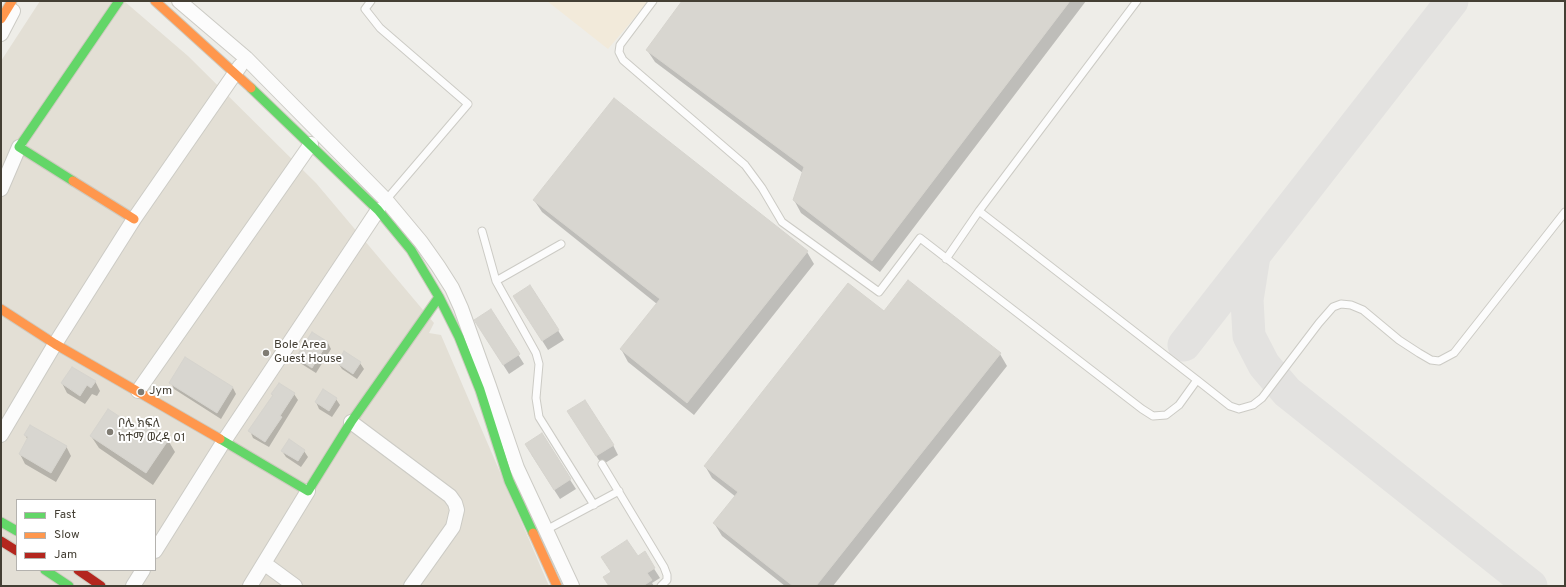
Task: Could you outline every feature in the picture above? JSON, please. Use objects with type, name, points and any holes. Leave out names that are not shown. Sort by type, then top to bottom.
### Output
[{"type":"street","points":[[1,19],[12,1]]},
{"type":"street","points":[[1,34],[19,1]]},
{"type":"street","points":[[1,190],[19,146],[119,1]]},
{"type":"street","points":[[155,1],[235,72],[311,144],[382,205],[421,242],[452,288],[461,308],[490,386],[517,468],[572,586]]},
{"type":"street","points":[[179,1],[246,58],[382,205],[439,297],[459,337],[480,390],[509,481],[557,586]]},
{"type":"street","points":[[1,435],[54,344],[134,219],[246,58]]},
{"type":"street","points":[[138,391],[311,144]]},
{"type":"street","points":[[19,146],[134,219]]},
{"type":"street","points":[[156,549],[224,441],[382,205]]},
{"type":"street","points":[[250,586],[265,564],[351,422],[439,297]]},
{"type":"street","points":[[1,309],[54,344],[138,391],[308,491]]},
{"type":"street","points":[[351,422],[450,496],[455,503],[457,510],[453,527],[411,586]]},
{"type":"street","points":[[1,522],[16,530]]},
{"type":"street","points":[[1,541],[16,550]]},
{"type":"street","points":[[265,564],[295,586]]},
{"type":"street","points":[[46,571],[69,586]]},
{"type":"street","points":[[79,571],[101,586]]},
{"type":"street","points":[[133,586],[142,571]]},
{"type":"lane","points":[[371,1],[365,9],[380,28],[468,104],[382,205]]},
{"type":"lane","points":[[653,1],[620,45],[619,52],[623,60],[745,165],[762,188],[782,222],[879,292],[920,238],[1153,416],[1166,415],[1180,405],[1197,380]]},
{"type":"lane","points":[[946,258],[1137,1]]},
{"type":"lane","points":[[980,211],[1230,406],[1239,409],[1253,405],[1262,398],[1332,307],[1341,304],[1351,305],[1363,310],[1406,344],[1431,360],[1439,361],[1454,353],[1565,212]]},
{"type":"lane","points":[[482,231],[496,281],[536,353],[539,364],[536,398],[539,418],[594,505]]},
{"type":"lane","points":[[496,281],[562,244]]},
{"type":"lane","points":[[602,464],[667,575],[667,580],[661,586]]},
{"type":"lane","points":[[546,530],[619,491]]},
{"type":"shaded area","points":[[40,1],[124,1],[188,56],[316,183],[434,323],[429,333],[441,335],[549,586],[1,586],[1,61]]},
{"type":"shaded area","points":[[547,1],[649,1],[608,49]]},
{"type":"building","points":[[682,1],[1070,1],[872,261],[793,200],[804,167],[646,50]]},
{"type":"building","points":[[614,98],[808,251],[687,403],[620,349],[660,299],[533,200]]},
{"type":"building","points":[[908,280],[1001,353],[816,586],[793,586],[713,523],[738,492],[704,466],[848,283],[884,311]]},
{"type":"building","points":[[530,285],[559,330],[542,341],[513,296]]},
{"type":"building","points":[[491,309],[520,354],[503,365],[474,320]]},
{"type":"building","points":[[312,332],[328,342],[312,368],[296,357]]},
{"type":"building","points":[[344,351],[361,362],[353,374],[337,363]]},
{"type":"building","points":[[185,357],[233,387],[217,413],[169,383]]},
{"type":"building","points":[[72,367],[96,381],[91,388],[87,385],[80,396],[61,383]]},
{"type":"building","points":[[279,383],[295,393],[280,416],[282,417],[265,442],[248,431],[273,395],[271,394]]},
{"type":"building","points":[[323,389],[337,398],[329,411],[315,402]]},
{"type":"building","points":[[585,400],[614,445],[596,456],[567,411]]},
{"type":"building","points":[[108,409],[137,428],[142,421],[169,439],[146,473],[90,436]]},
{"type":"building","points":[[30,425],[67,446],[51,473],[19,454],[28,437],[24,435]]},
{"type":"building","points":[[542,433],[571,479],[554,490],[525,444]]},
{"type":"building","points":[[289,439],[305,450],[298,461],[281,451]]},
{"type":"building","points":[[627,540],[638,556],[645,551],[655,568],[647,573],[652,580],[643,586],[609,586],[603,577],[611,572],[601,557]]},
{"type":"taxiway","points":[[1184,345],[1452,1]]},
{"type":"taxiway","points":[[1254,256],[1247,300],[1249,336],[1264,365],[1287,392],[1531,586]]},
{"type":"traffic: fast","points":[[73,181],[19,147],[119,1]]},
{"type":"traffic: fast","points":[[251,88],[378,210],[411,250],[439,297],[459,337],[480,390],[509,481],[533,533]]},
{"type":"traffic: fast","points":[[220,439],[308,491],[351,422],[439,297]]},
{"type":"traffic: fast","points":[[1,522],[16,530]]},
{"type":"traffic: fast","points":[[46,571],[69,586]]},
{"type":"traffic: slow","points":[[1,19],[12,1]]},
{"type":"traffic: slow","points":[[155,1],[251,88]]},
{"type":"traffic: slow","points":[[73,181],[134,219]]},
{"type":"traffic: slow","points":[[1,309],[55,344],[220,439]]},
{"type":"traffic: slow","points":[[533,533],[557,586]]},
{"type":"traffic: jam","points":[[1,541],[16,550]]},
{"type":"traffic: jam","points":[[79,571],[101,586]]},
{"type":"place","name":"Bole Area Guest House","points":[[266,353]]},
{"type":"place","name":"Jym","points":[[141,392]]},
{"type":"place","name":"ቦሌ ክፍለ ከተማ ወረዳ 01","points":[[110,432]]}]
